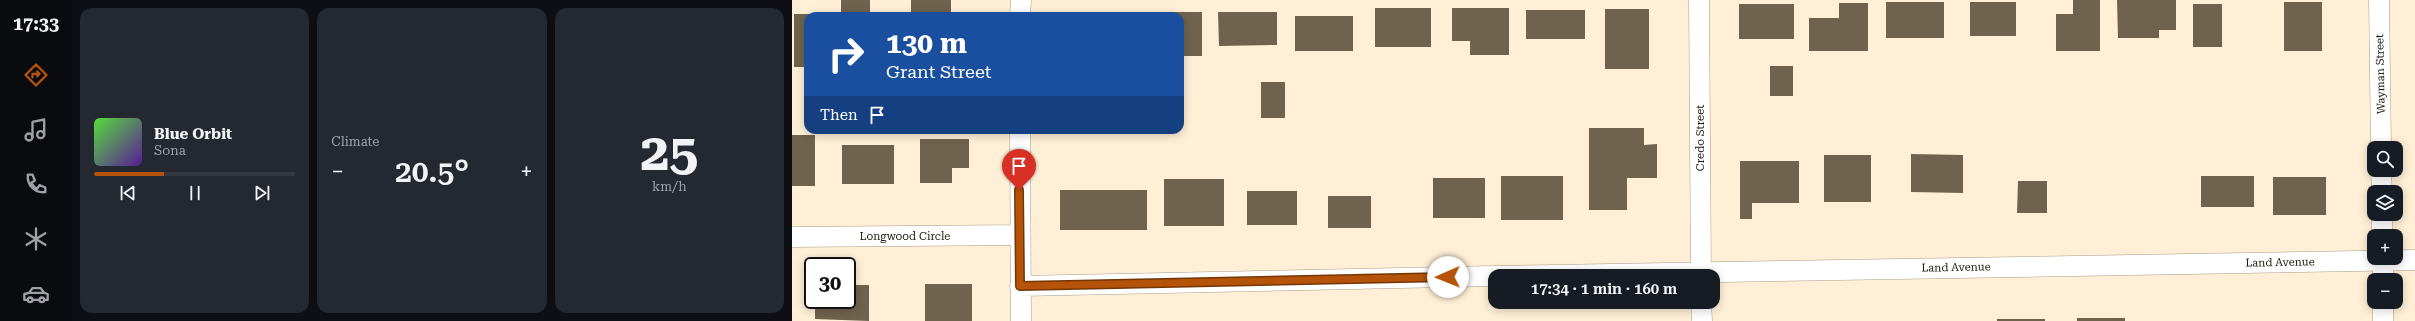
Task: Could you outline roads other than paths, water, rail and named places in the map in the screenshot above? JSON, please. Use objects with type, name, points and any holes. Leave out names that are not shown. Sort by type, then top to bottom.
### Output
[{"type":"street","points":[[1020,0],[1020,12]]},
{"type":"street","name":"Credo Street","points":[[1699,0],[1701,269]]},
{"type":"street","name":"Wayman Street","points":[[2379,0],[2381,141]]},
{"type":"street","points":[[1020,134],[1019,236],[1021,321]]},
{"type":"street","name":"Longwood Circle","points":[[792,237],[1019,236]]},
{"type":"street","name":"Land Avenue","points":[[1720,274],[2367,259]]},
{"type":"street","name":"Land Avenue","points":[[2403,260],[2415,260]]},
{"type":"street","name":"Land Avenue","points":[[1020,286],[1488,276]]},
{"type":"street","points":[[1701,309],[1702,321]]},
{"type":"street","points":[[2383,309],[2383,321]]}]
